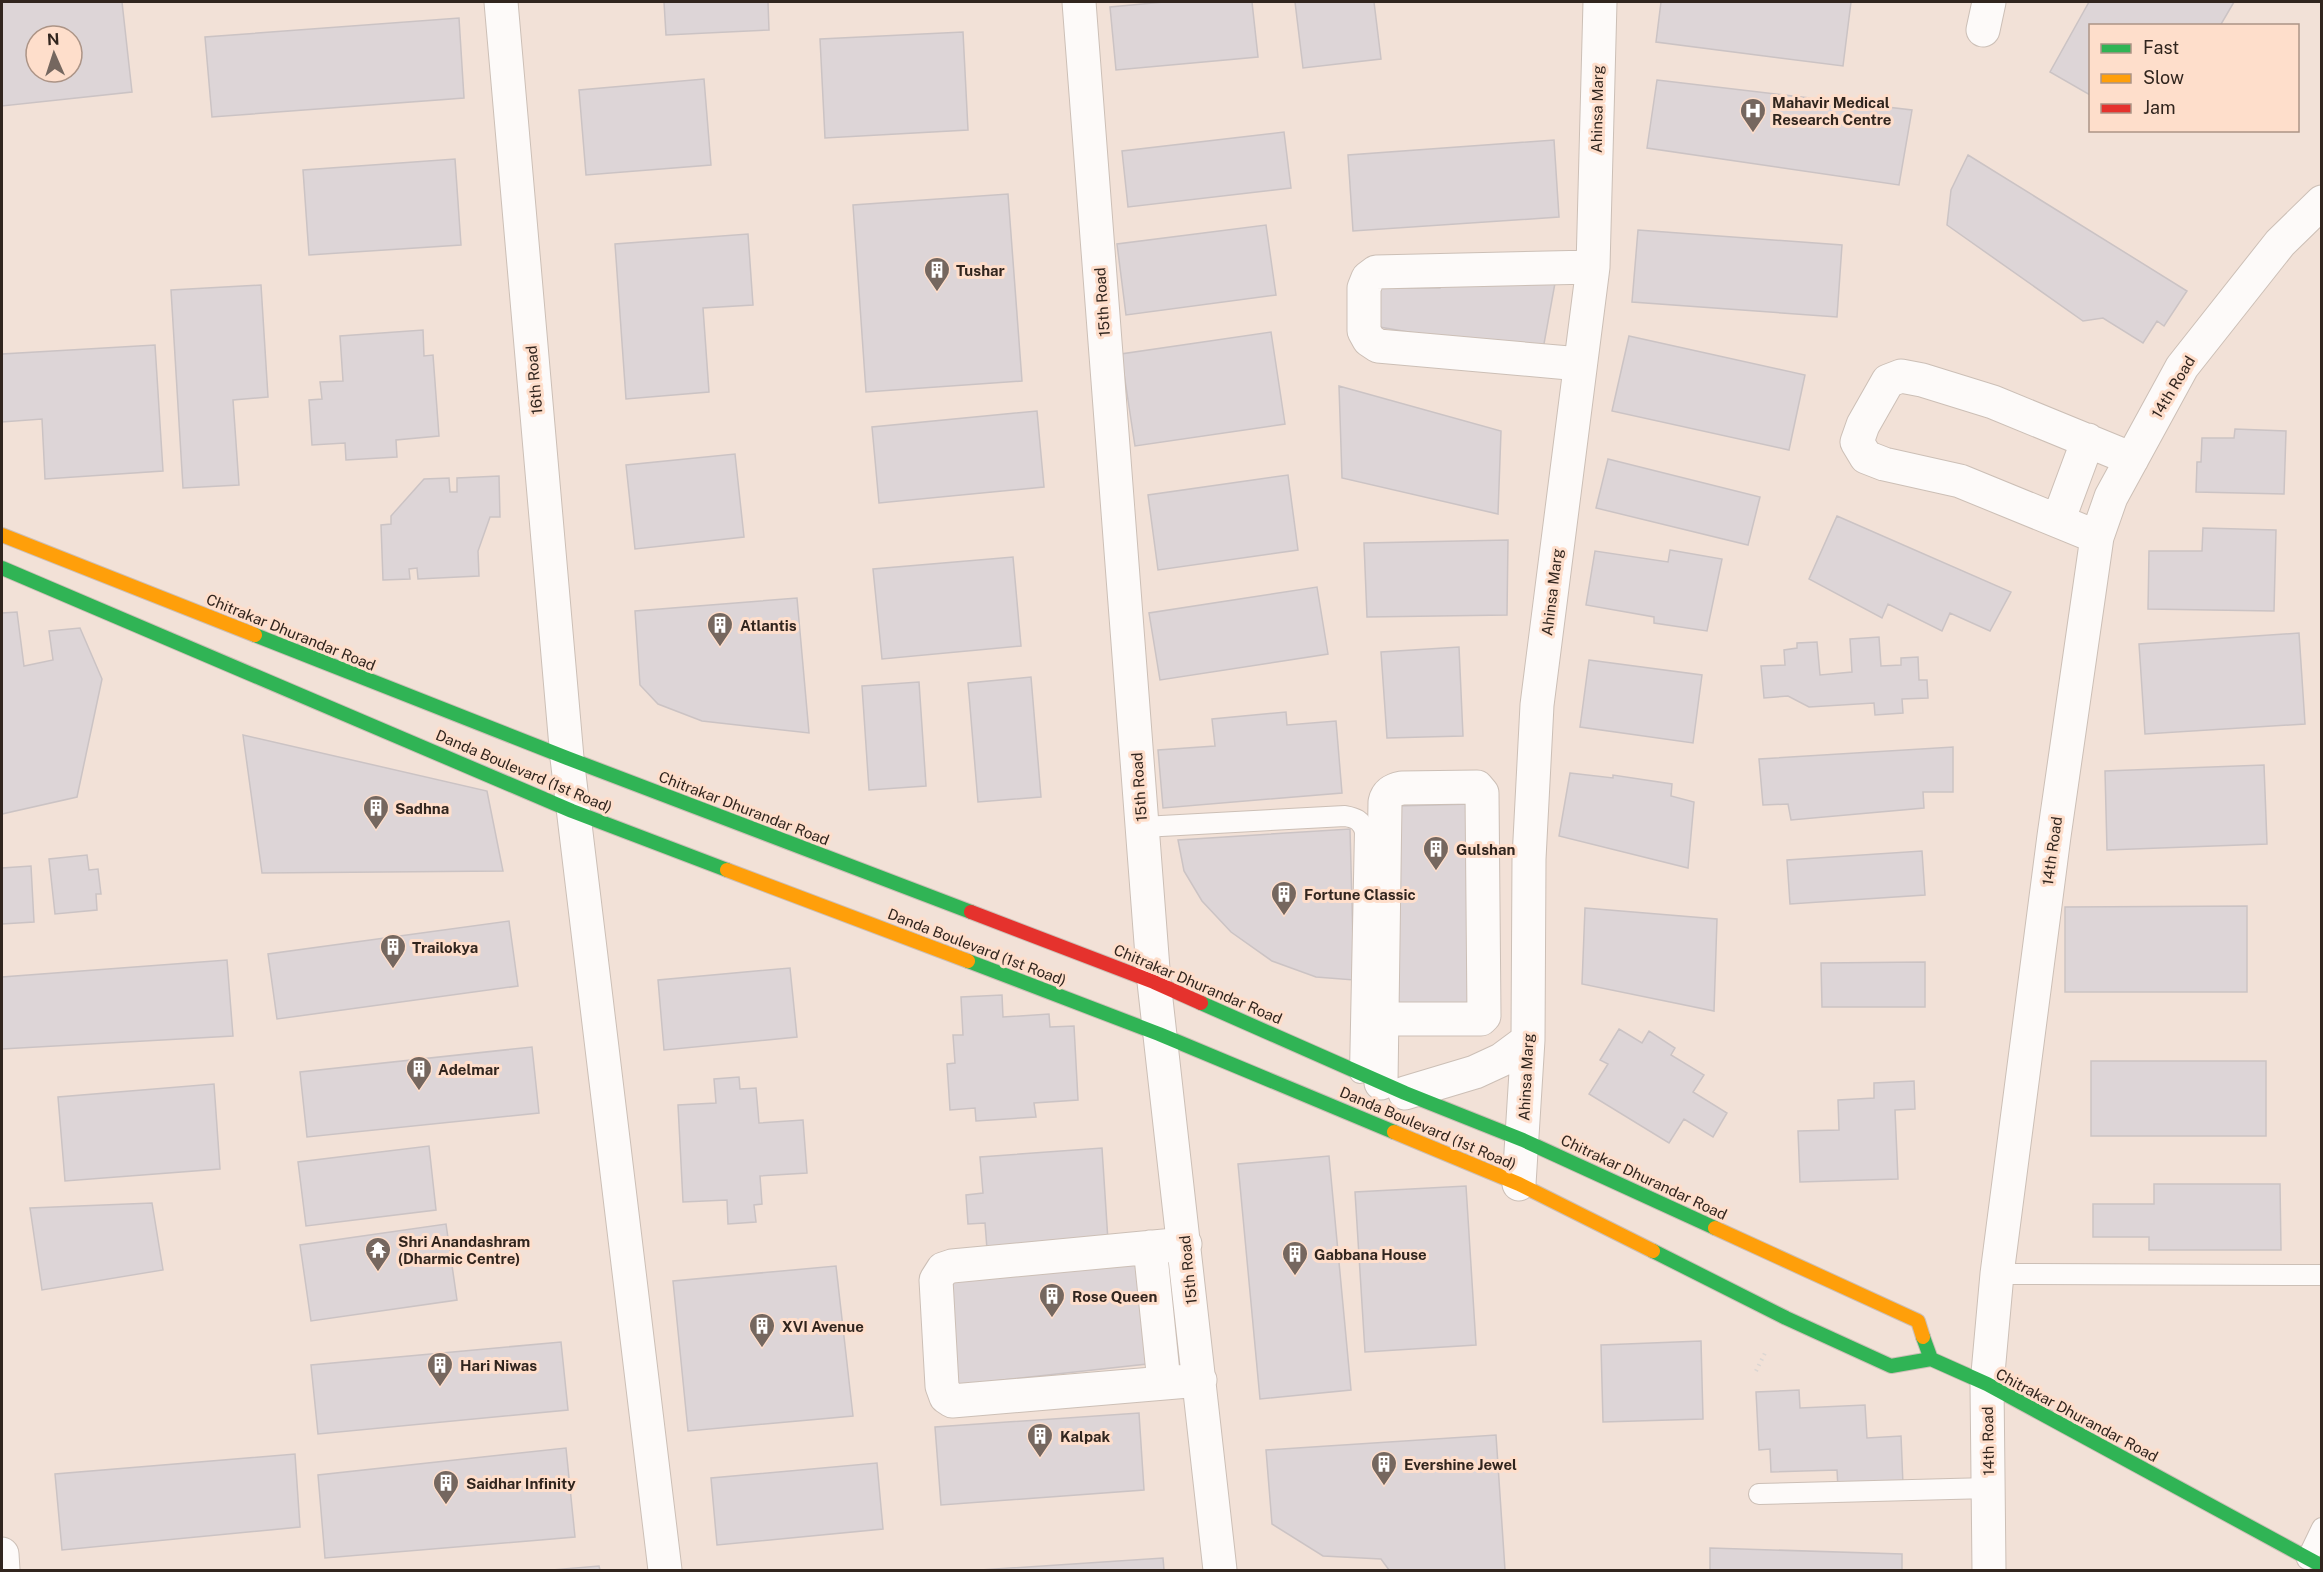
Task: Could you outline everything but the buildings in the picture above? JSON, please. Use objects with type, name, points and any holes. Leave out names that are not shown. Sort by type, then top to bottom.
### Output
[{"type":"main road","name":"Chitrakar Dhurandar Road","points":[[2,535],[567,758],[1154,982],[1382,1083],[1523,1140],[1918,1321],[1931,1359],[1987,1384],[2314,1562]]},
{"type":"main road","name":"Danda Boulevard (1st Road)","points":[[2,568],[572,811],[1159,1034],[1519,1184],[1786,1318],[1891,1366],[1931,1359]]},
{"type":"street","name":"16th Road","points":[[501,2],[572,811],[664,1570]]},
{"type":"street","name":"15th Road","points":[[1079,2],[1154,982],[1220,1570]]},
{"type":"street","name":"Ahinsa Marg","points":[[1519,1184],[1528,1040],[1529,859],[1537,705],[1583,267],[1600,2]]},
{"type":"street","name":"14th Road","points":[[1989,1570],[1987,1384],[1997,1274],[2054,836],[2097,537],[2111,497],[2182,367],[2280,243],[2322,202]]},
{"type":"street","points":[[1572,363],[1378,346],[1369,340],[1364,331],[1364,288],[1368,278],[1376,272],[1386,271],[1583,267]]},
{"type":"street","points":[[2097,537],[1960,481],[1884,464],[1866,457],[1857,442],[1863,425],[1888,381],[1901,376],[1922,380],[1993,402],[2132,459]]},
{"type":"street","points":[[2058,521],[2088,440]]},
{"type":"street","points":[[2074,479],[2111,497]]},
{"type":"street","points":[[1382,1019],[1481,1019],[1485,1012],[1482,793],[1477,787],[1396,789],[1387,795],[1385,802],[1382,1019],[1382,1083],[1475,1072],[1501,1060],[1528,1040]]},
{"type":"street","points":[[1485,978],[1528,978]]},
{"type":"street","points":[[1185,1244],[951,1266],[942,1269],[936,1281],[942,1386],[946,1397],[952,1401],[1200,1380]]},
{"type":"street","points":[[1150,1247],[1164,1382]]},
{"type":"street","points":[[2,1554],[3,1570]]},
{"type":"lane","points":[[1143,827],[1345,816],[1355,818],[1362,823],[1365,831],[1382,1083]]},
{"type":"lane","points":[[1997,1274],[2322,1275]]},
{"type":"lane","points":[[1759,1494],[1989,1488]]},
{"type":"lane","points":[[2314,1562],[2322,1528]]},
{"type":"traffic: fast","points":[[2,568],[572,811],[727,870]]},
{"type":"traffic: fast","points":[[255,635],[567,758],[971,912]]},
{"type":"traffic: fast","points":[[968,961],[1159,1034],[1394,1132]]},
{"type":"traffic: fast","points":[[1201,1003],[1405,1093],[1523,1140],[1715,1228]]},
{"type":"traffic: fast","points":[[1653,1251],[1786,1318],[1891,1366],[1931,1359]]},
{"type":"traffic: fast","points":[[1923,1337],[1931,1359],[1987,1384],[2322,1566]]},
{"type":"traffic: slow","points":[[2,535],[255,635]]},
{"type":"traffic: slow","points":[[727,870],[968,961]]},
{"type":"traffic: slow","points":[[1394,1132],[1519,1184],[1653,1251]]},
{"type":"traffic: slow","points":[[1715,1228],[1918,1321],[1923,1337]]},
{"type":"traffic: jam","points":[[971,912],[1154,982],[1201,1003]]},
{"type":"place","name":"Mahavir Medical Research Centre","points":[[1753,134]]},
{"type":"place","name":"Tushar","points":[[937,293]]},
{"type":"place","name":"Atlantis","points":[[720,648]]},
{"type":"place","name":"Sadhna","points":[[376,831]]},
{"type":"place","name":"Gulshan","points":[[1436,872]]},
{"type":"place","name":"Fortune Classic","points":[[1284,917]]},
{"type":"place","name":"Trailokya","points":[[393,970]]},
{"type":"place","name":"Adelmar","points":[[419,1092]]},
{"type":"place","name":"Shri Anandashram (Dharmic Centre)","points":[[378,1273]]},
{"type":"place","name":"Gabbana House","points":[[1295,1277]]},
{"type":"place","name":"Rose Queen","points":[[1052,1319]]},
{"type":"place","name":"XVI Avenue","points":[[762,1349]]},
{"type":"place","name":"Hari Niwas","points":[[440,1388]]},
{"type":"place","name":"Kalpak","points":[[1040,1459]]},
{"type":"place","name":"Evershine Jewel","points":[[1384,1487]]},
{"type":"place","name":"Saidhar Infinity","points":[[446,1506]]}]
